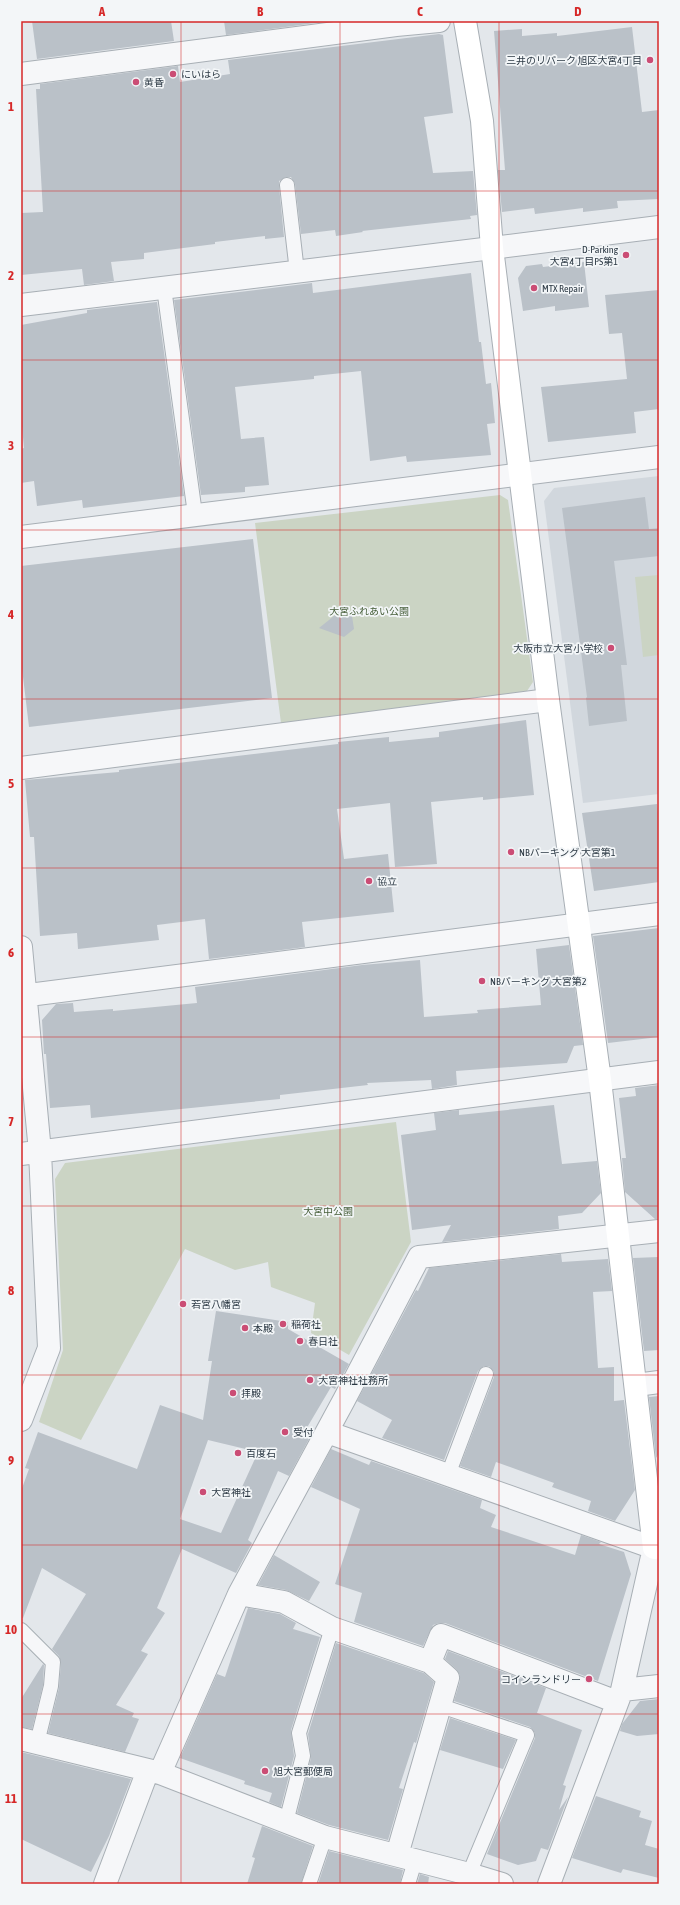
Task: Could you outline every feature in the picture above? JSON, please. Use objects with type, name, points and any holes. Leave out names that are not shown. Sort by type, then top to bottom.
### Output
[{"type":"street","points":[[21,74],[396,25],[439,21]]},
{"type":"street","points":[[465,21],[482,121],[492,248],[548,700],[600,1080],[657,1548],[619,1696],[549,1884]]},
{"type":"street","points":[[21,304],[297,272],[659,226]]},
{"type":"street","points":[[21,537],[659,457]]},
{"type":"street","points":[[21,768],[548,700]]},
{"type":"street","points":[[23,995],[659,914]]},
{"type":"street","points":[[21,947],[31,1153],[49,1348],[23,1406]]},
{"type":"street","points":[[31,1153],[659,1072]]},
{"type":"street","points":[[105,1884],[154,1772],[239,1594],[327,1432],[418,1257],[659,1231]]},
{"type":"street","points":[[636,1385],[659,1382]]},
{"type":"street","points":[[327,1432],[657,1548]]},
{"type":"street","points":[[239,1594],[284,1602],[332,1628],[430,1662],[448,1678],[406,1858]]},
{"type":"street","points":[[430,1662],[441,1635],[619,1696],[659,1686]]},
{"type":"street","points":[[29,1741],[154,1772],[325,1838],[469,1874],[502,1884]]},
{"type":"lane","points":[[288,185],[297,272]]},
{"type":"lane","points":[[164,288],[195,514]]},
{"type":"lane","points":[[448,1475],[486,1374]]},
{"type":"lane","points":[[286,1822],[303,1756],[299,1733],[332,1628]]},
{"type":"lane","points":[[21,1630],[53,1662],[51,1686],[29,1741]]},
{"type":"lane","points":[[441,1706],[527,1734],[469,1874]]},
{"type":"lane","points":[[309,1884],[325,1838]]},
{"type":"lane","points":[[406,1858],[408,1884]]},
{"type":"shaded area","name":"大阪市立大宮小学校","points":[[659,476],[659,794],[583,803],[544,501],[554,488]]},
{"type":"green space","name":"大宮ふれあい公園","points":[[500,495],[508,500],[533,682],[527,691],[281,723],[255,523]]},
{"type":"green space","points":[[659,575],[659,655],[643,657],[635,577]]},
{"type":"green space","name":"大宮中公園","points":[[396,1122],[411,1242],[349,1355],[311,1333],[315,1303],[271,1287],[268,1262],[235,1270],[185,1249],[81,1440],[39,1422],[63,1350],[55,1179],[65,1163]]},
{"type":"building","points":[[32,21],[171,21],[174,41],[37,59]]},
{"type":"building","points":[[224,21],[330,21],[226,35]]},
{"type":"building","points":[[632,27],[642,112],[659,110],[659,199],[617,201],[618,208],[583,212],[583,208],[535,214],[534,208],[502,212],[498,170],[505,170],[494,31],[522,29],[522,36],[557,33],[557,36]]},
{"type":"building","points":[[439,34],[443,35],[453,113],[424,117],[433,173],[473,171],[477,215],[470,216],[471,219],[362,231],[363,232],[336,236],[335,230],[301,234],[295,184],[291,177],[286,177],[279,181],[284,237],[265,239],[265,236],[144,253],[144,259],[111,262],[114,281],[84,285],[82,269],[21,275],[21,213],[43,212],[36,89],[40,89],[40,84],[178,66],[180,82],[230,74],[228,60]]},
{"type":"building","points":[[584,262],[589,307],[555,311],[555,306],[523,311],[518,278],[526,266],[542,264],[543,267]]},
{"type":"building","points":[[471,273],[479,342],[481,342],[486,384],[491,383],[495,423],[487,424],[491,455],[407,462],[406,456],[370,461],[361,371],[314,376],[314,379],[235,387],[241,439],[264,437],[269,485],[245,487],[245,492],[201,495],[174,300],[312,283],[313,293]]},
{"type":"building","points":[[659,290],[659,409],[634,412],[636,433],[548,442],[541,387],[627,379],[622,333],[609,334],[605,295]]},
{"type":"building","points":[[157,302],[184,496],[83,508],[82,500],[37,506],[34,481],[21,483],[21,449],[24,448],[21,415],[21,325],[87,313],[87,310]]},
{"type":"building","points":[[645,497],[649,529],[659,528],[659,556],[614,561],[627,665],[621,665],[627,721],[589,726],[587,697],[562,508]]},
{"type":"building","points":[[253,539],[272,698],[29,727],[21,660],[21,566]]},
{"type":"building","points":[[339,612],[352,616],[354,629],[344,637],[319,628]]},
{"type":"building","points":[[526,720],[534,795],[483,800],[483,797],[431,802],[437,864],[395,867],[390,803],[337,809],[344,859],[388,854],[394,912],[302,922],[305,947],[209,959],[205,919],[157,925],[159,940],[78,949],[77,933],[40,936],[34,837],[30,837],[25,780],[119,772],[119,770],[338,744],[338,742],[389,737],[389,742],[439,737],[439,732]]},
{"type":"building","points":[[657,804],[659,823],[659,882],[594,891],[582,813]]},
{"type":"building","points":[[659,928],[659,1037],[608,1043],[593,936]]},
{"type":"building","points":[[569,945],[583,1045],[574,1046],[567,1063],[456,1071],[457,1085],[432,1089],[431,1080],[367,1083],[368,1085],[280,1095],[280,1099],[91,1118],[90,1105],[50,1108],[42,1020],[56,1004],[73,1003],[74,1012],[113,1009],[113,1011],[197,1003],[195,987],[362,965],[420,960],[424,1017],[478,1013],[477,1010],[541,1005],[536,949]]},
{"type":"building","points":[[659,1085],[659,1219],[655,1219],[625,1192],[622,1158],[626,1158],[619,1098],[636,1096],[635,1088]]},
{"type":"building","points":[[554,1105],[562,1164],[597,1161],[601,1193],[582,1213],[558,1216],[559,1229],[442,1242],[451,1225],[412,1230],[401,1135],[436,1130],[434,1113],[459,1110],[459,1115]]},
{"type":"building","points":[[561,1254],[562,1262],[608,1259],[612,1291],[593,1292],[598,1368],[614,1367],[614,1401],[624,1400],[635,1490],[615,1521],[588,1511],[591,1501],[552,1487],[554,1483],[496,1462],[491,1477],[460,1466],[494,1377],[494,1372],[489,1366],[484,1366],[478,1371],[444,1460],[382,1438],[392,1420],[357,1401],[416,1290],[418,1291],[429,1268]]},
{"type":"building","points":[[659,1257],[659,1350],[644,1351],[633,1258]]},
{"type":"building","points":[[216,1311],[288,1322],[288,1329],[349,1364],[335,1389],[331,1387],[302,1436],[309,1439],[289,1476],[278,1471],[248,1540],[252,1543],[236,1573],[182,1549],[157,1608],[165,1613],[141,1651],[148,1654],[116,1705],[134,1713],[132,1717],[139,1719],[125,1752],[48,1733],[59,1688],[61,1663],[59,1656],[52,1649],[86,1594],[42,1568],[23,1618],[21,1618],[21,1491],[29,1469],[25,1468],[38,1432],[137,1469],[160,1405],[203,1420],[212,1361],[208,1361]],"holes":[[[208,1440],[258,1452],[221,1533],[180,1519]]]},
{"type":"building","points":[[659,1396],[659,1453],[656,1458],[649,1397]]},
{"type":"building","points":[[331,1449],[369,1465],[371,1461],[482,1500],[480,1508],[496,1515],[491,1527],[575,1555],[581,1535],[601,1542],[599,1544],[624,1552],[631,1574],[598,1681],[445,1623],[433,1625],[423,1646],[354,1622],[362,1593],[335,1584],[360,1509],[311,1487]]},
{"type":"building","points":[[274,1555],[320,1582],[309,1601],[286,1590],[258,1585]]},
{"type":"building","points":[[248,1608],[280,1614],[296,1623],[293,1629],[320,1637],[291,1730],[294,1756],[281,1807],[269,1802],[272,1793],[244,1784],[245,1781],[180,1758],[217,1674],[225,1677]]},
{"type":"building","points":[[336,1643],[424,1673],[434,1682],[416,1743],[414,1742],[399,1788],[403,1789],[388,1840],[329,1825],[297,1813],[311,1758],[308,1734]]},
{"type":"building","points":[[448,1651],[546,1688],[537,1713],[582,1730],[563,1785],[566,1786],[559,1810],[568,1797],[548,1850],[541,1848],[536,1861],[518,1865],[487,1854],[535,1738],[535,1733],[530,1727],[454,1701],[460,1681],[460,1675],[445,1659]]},
{"type":"building","points":[[43,1664],[43,1685],[32,1729],[21,1727],[21,1699]]},
{"type":"building","points":[[659,1699],[659,1734],[637,1736],[620,1731],[622,1724],[640,1701]]},
{"type":"building","points":[[450,1718],[516,1740],[503,1769],[440,1750]]},
{"type":"building","points":[[21,1752],[131,1779],[109,1836],[91,1872],[21,1839]]},
{"type":"building","points":[[596,1796],[641,1811],[639,1817],[652,1821],[645,1845],[659,1849],[659,1878],[623,1869],[621,1873],[572,1858]]},
{"type":"building","points":[[262,1826],[313,1846],[301,1884],[247,1884],[255,1858],[252,1857]]},
{"type":"building","points":[[329,1851],[403,1870],[400,1884],[318,1884]]},
{"type":"building","points":[[420,1874],[429,1877],[428,1884],[417,1884]]},
{"type":"place","name":"三井のリパーク 旭区大宮4丁目","points":[[650,60]]},
{"type":"place","name":"にいはら","points":[[173,74]]},
{"type":"place","name":"黄昏","points":[[136,82]]},
{"type":"place","name":"D-Parking 大宮4丁目PS第1","points":[[626,255]]},
{"type":"place","name":"MTX Repair","points":[[534,288]]},
{"type":"place","name":"大阪市立大宮小学校","points":[[611,648]]},
{"type":"place","name":"NBパーキング 大宮第1","points":[[511,852]]},
{"type":"place","name":"協立","points":[[369,881]]},
{"type":"place","name":"NBパーキング 大宮第2","points":[[482,981]]},
{"type":"place","name":"若宮八幡宮","points":[[183,1304]]},
{"type":"place","name":"稲荷社","points":[[283,1324]]},
{"type":"place","name":"本殿","points":[[245,1328]]},
{"type":"place","name":"春日社","points":[[300,1341]]},
{"type":"place","name":"大宮神社社務所","points":[[310,1380]]},
{"type":"place","name":"拝殿","points":[[233,1393]]},
{"type":"place","name":"受付","points":[[285,1432]]},
{"type":"place","name":"百度石","points":[[238,1453]]},
{"type":"place","name":"大宮神社","points":[[203,1492]]},
{"type":"place","name":"コインランドリー","points":[[589,1679]]},
{"type":"place","name":"旭大宮郵便局","points":[[265,1771]]}]
